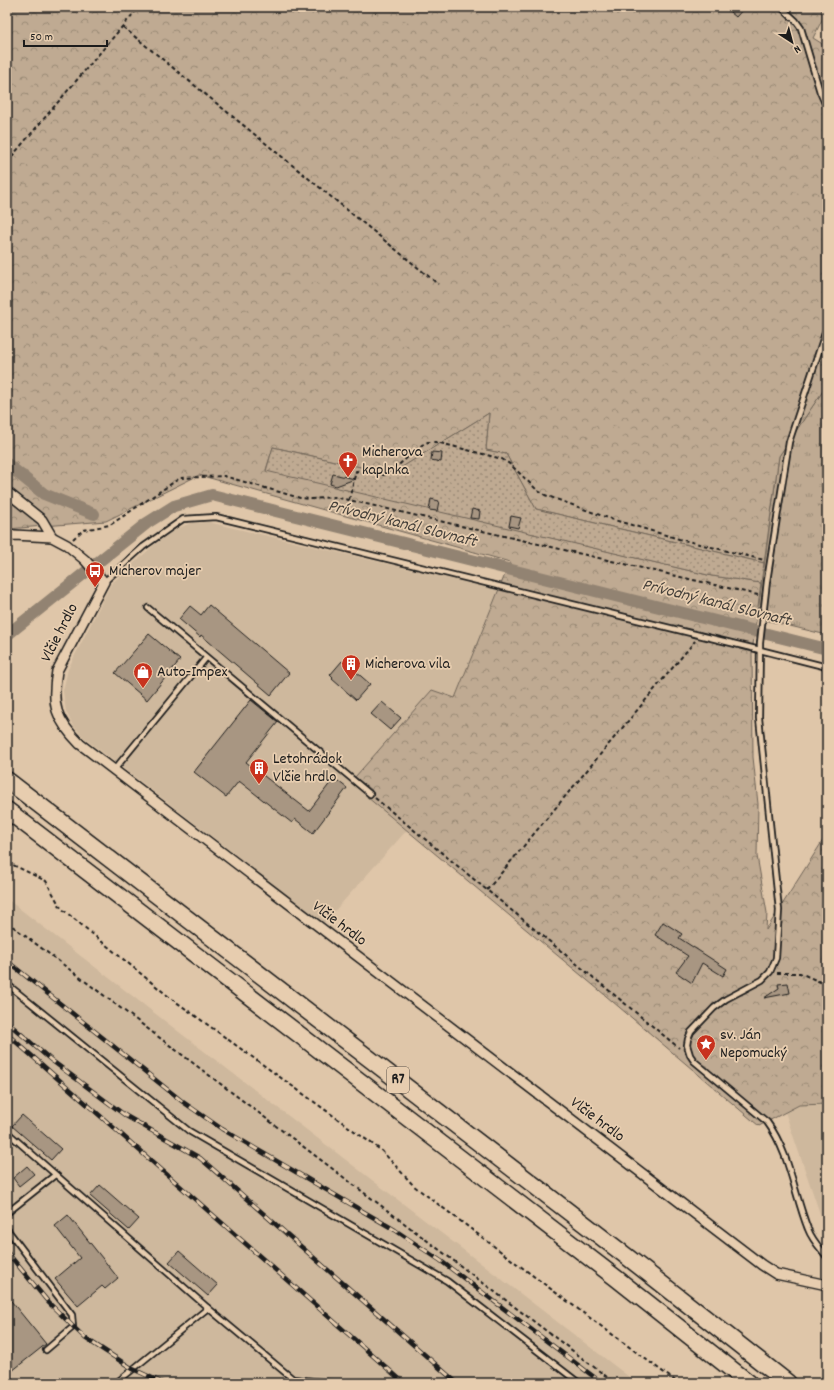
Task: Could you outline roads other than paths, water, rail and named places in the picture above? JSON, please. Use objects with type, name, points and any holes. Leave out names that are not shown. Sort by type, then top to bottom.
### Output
[{"type":"highway","name":"R7","points":[[7,780],[617,1249],[788,1383]]},
{"type":"highway","name":"R7","points":[[7,810],[749,1383]]},
{"type":"street","points":[[7,492],[42,520],[52,537]]},
{"type":"street","points":[[7,536],[52,537],[67,545],[85,560],[101,579]]},
{"type":"street","name":"Vlčie hrdlo","points":[[101,579],[57,671],[54,685],[54,701],[62,724],[80,744],[762,1265],[776,1274],[827,1285]]},
{"type":"lane","points":[[781,7],[796,21],[801,28],[820,92],[827,108]]},
{"type":"lane","points":[[827,327],[789,442],[765,596],[760,643],[759,718],[779,910],[776,958],[770,972],[762,980],[726,999],[714,1008],[696,1026],[688,1039],[687,1045],[690,1055],[694,1061],[767,1122],[775,1132],[808,1229],[815,1242],[827,1257]]},
{"type":"lane","points":[[101,579],[183,519],[216,517],[827,667]]},
{"type":"lane","points":[[148,608],[370,794]]},
{"type":"lane","points":[[114,770],[206,658]]},
{"type":"lane","points":[[7,984],[189,1131],[447,1280],[579,1383]]},
{"type":"lane","points":[[7,1132],[208,1308],[293,1379],[332,1383]]},
{"type":"lane","points":[[7,1213],[55,1175]]},
{"type":"lane","points":[[7,1229],[72,1315],[73,1327],[46,1350]]},
{"type":"lane","points":[[116,1383],[208,1308]]},
{"type":"waterway","points":[[7,464],[44,494],[94,514]]},
{"type":"waterway","name":"Prívodný kanál Slovnaft","points":[[7,635],[147,523],[174,506],[212,495],[827,649]]},
{"type":"railway","points":[[7,961],[183,1102],[222,1129],[395,1230],[441,1261],[602,1383]]},
{"type":"railway","points":[[7,1022],[51,1060],[126,1116],[200,1158],[457,1383]]},
{"type":"railway","points":[[7,1034],[404,1383]]},
{"type":"railway","points":[[7,1252],[49,1303],[85,1338],[133,1369],[163,1383]]},
{"type":"place","name":"Micherova kaplnka","points":[[348,478]]},
{"type":"place","name":"Micherov majer","points":[[95,588]]},
{"type":"place","name":"Micherova vila","points":[[351,681]]},
{"type":"place","name":"Auto-Impex","points":[[143,689]]},
{"type":"place","name":"Letohrádok Vlčie hrdlo","points":[[259,785]]},
{"type":"place","name":"sv. Ján Nepomucký","points":[[706,1061]]}]
